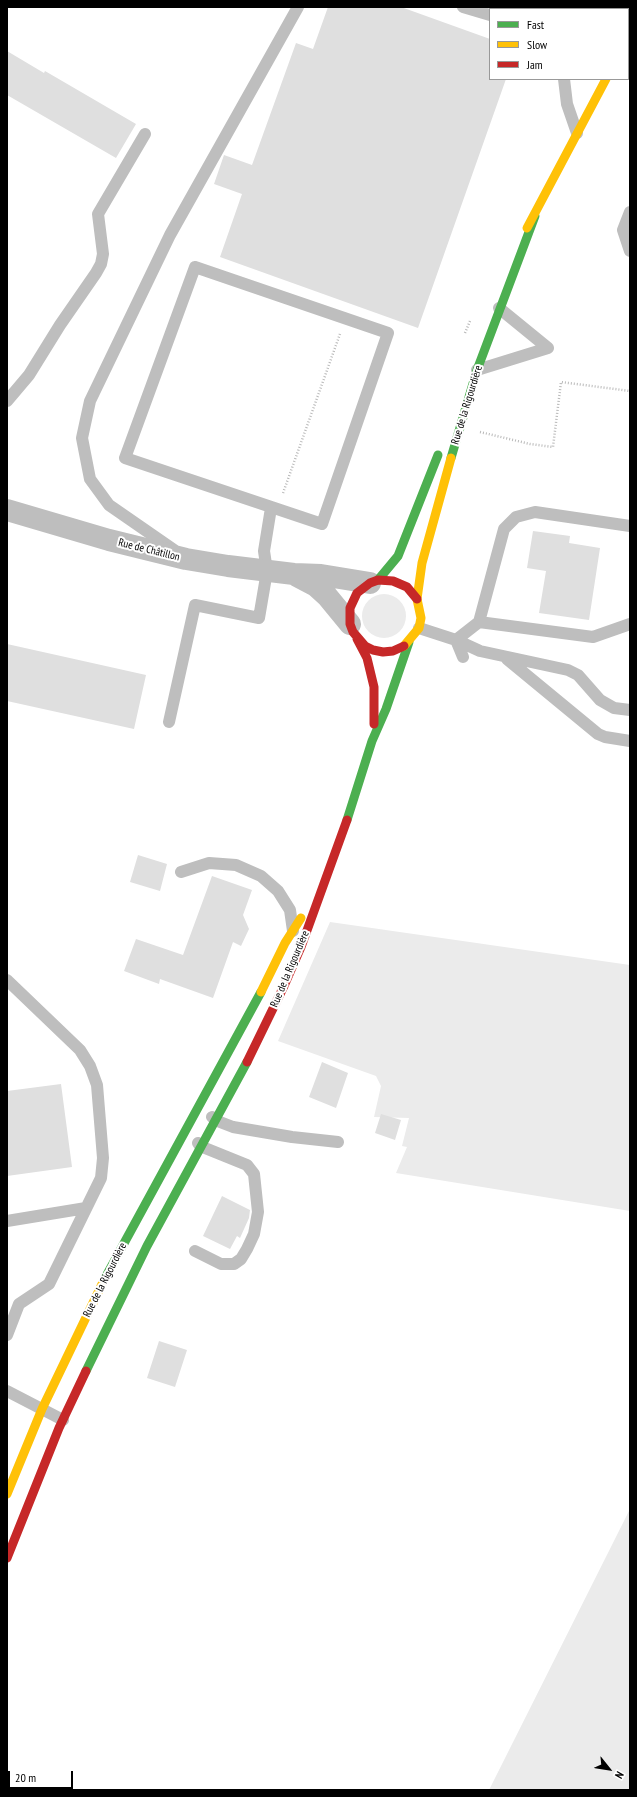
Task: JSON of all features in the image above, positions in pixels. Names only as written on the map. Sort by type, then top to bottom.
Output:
[{"type":"street","name":"Rue de la Rigourdière","points":[[505,269],[535,216],[605,80]]},
{"type":"street","name":"Rue de la Rigourdière","points":[[417,600],[422,563],[477,370],[535,216]]},
{"type":"street","name":"Rue de la Rigourdière","points":[[374,582],[398,556],[442,443]]},
{"type":"street","name":"Rue de Châtillon","points":[[7,510],[109,540],[186,559],[267,571],[321,575],[374,582]]},
{"type":"street","name":"Rue de Châtillon","points":[[294,574],[316,586],[327,596],[354,632]]},
{"type":"street","points":[[386,580],[401,583],[413,593],[417,600],[420,613],[419,628],[409,642],[393,651],[383,652],[373,650],[354,632],[350,608],[352,600],[357,593],[374,582],[386,580]]},
{"type":"street","name":"Rue de la Rigourdière","points":[[354,632],[366,658],[374,687],[375,708],[372,741]]},
{"type":"street","name":"Rue de la Rigourdière","points":[[211,1116],[251,1054],[287,980],[301,947],[324,881],[342,837],[372,741],[386,709],[409,642]]},
{"type":"street","name":"Rue de la Rigourdière","points":[[7,1494],[42,1409],[93,1301],[128,1233],[250,1015],[293,931],[324,881]]},
{"type":"street","name":"Rue de la Rigourdière","points":[[7,1558],[63,1420],[147,1246],[200,1146]]},
{"type":"lane","points":[[186,559],[109,505],[90,479],[82,438],[90,401],[170,235],[298,7]]},
{"type":"lane","points":[[463,7],[489,15]]},
{"type":"lane","points":[[564,80],[567,104],[577,133]]},
{"type":"lane","points":[[7,401],[29,375],[60,325],[101,264],[102,254],[98,214],[145,134]]},
{"type":"lane","points":[[630,212],[623,230],[630,252]]},
{"type":"lane","points":[[195,267],[346,320],[388,333],[322,524],[125,458],[195,267]]},
{"type":"lane","points":[[477,370],[548,348],[500,308]]},
{"type":"lane","points":[[169,722],[195,605],[259,618],[267,571],[264,551],[275,509]]},
{"type":"lane","points":[[456,640],[479,622],[504,529],[516,517],[534,512],[630,526]]},
{"type":"lane","points":[[479,622],[593,637],[630,624]]},
{"type":"lane","points":[[419,628],[456,640],[480,651],[559,667],[574,672],[600,700],[614,708],[630,710]]},
{"type":"lane","points":[[456,640],[463,657]]},
{"type":"lane","points":[[505,657],[598,734],[605,737],[630,742]]},
{"type":"lane","points":[[181,872],[209,863],[236,865],[261,876],[278,891],[290,910],[293,931]]},
{"type":"lane","name":"Rue de la Rigourdière","points":[[251,1054],[258,1021],[290,951],[293,931]]},
{"type":"lane","points":[[7,980],[80,1050],[90,1066],[97,1085],[103,1158],[101,1178],[49,1284],[19,1304],[7,1335]]},
{"type":"lane","name":"Rue de la Rigourdière","points":[[200,1146],[196,1141],[197,1132],[211,1116],[218,1073]]},
{"type":"lane","points":[[211,1116],[233,1127],[338,1142]]},
{"type":"lane","points":[[195,1251],[220,1264],[234,1264],[241,1259],[247,1250],[254,1234],[258,1212],[254,1174],[247,1165],[200,1146]]},
{"type":"lane","points":[[7,1221],[86,1208]]},
{"type":"lane","points":[[7,1391],[63,1420]]},
{"type":"path","points":[[275,509],[280,502],[346,320]]},
{"type":"path","points":[[460,427],[530,444],[553,447],[561,382],[630,391]]},
{"type":"shaded area","points":[[384,594],[396,598],[402,604],[406,616],[402,628],[396,634],[384,638],[372,634],[366,628],[362,616],[366,604],[372,598]]},
{"type":"shaded area","points":[[330,922],[630,965],[630,1211],[396,1173],[407,1147],[402,1146],[409,1118],[374,1117],[381,1086],[376,1076],[278,1041]]},
{"type":"shaded area","points":[[630,1509],[630,1790],[489,1790]]},
{"type":"building","points":[[328,7],[401,7],[489,39],[489,80],[506,80],[418,328],[220,257],[242,194],[214,184],[224,155],[252,165],[296,43],[313,49]]},
{"type":"building","points":[[7,51],[44,73],[45,71],[136,124],[116,158],[7,95]]},
{"type":"building","points":[[533,531],[570,536],[569,543],[600,548],[589,620],[539,613],[546,571],[527,568]]},
{"type":"building","points":[[7,644],[146,675],[134,729],[7,701]]},
{"type":"building","points":[[138,855],[167,864],[160,891],[130,882]]},
{"type":"building","points":[[212,876],[252,890],[243,915],[249,929],[241,946],[233,942],[213,998],[160,979],[159,984],[124,971],[136,939],[183,955]]},
{"type":"building","points":[[322,1062],[348,1073],[336,1108],[309,1097]]},
{"type":"building","points":[[61,1084],[72,1167],[7,1176],[7,1091]]},
{"type":"building","points":[[381,1114],[401,1120],[395,1140],[375,1133]]},
{"type":"building","points":[[222,1196],[250,1210],[249,1218],[240,1238],[237,1236],[230,1249],[203,1236]]},
{"type":"building","points":[[159,1341],[187,1350],[175,1387],[147,1378]]},
{"type":"traffic: fast","points":[[451,458],[477,370],[535,216]]},
{"type":"traffic: fast","points":[[378,580],[398,556],[438,455]]},
{"type":"traffic: fast","points":[[347,820],[372,741],[386,709],[409,642]]},
{"type":"traffic: fast","points":[[104,1280],[261,992]]},
{"type":"traffic: fast","points":[[86,1371],[147,1246],[247,1062]]},
{"type":"traffic: slow","points":[[527,228],[605,80]]},
{"type":"traffic: slow","points":[[404,646],[419,628],[421,618],[417,599],[422,563],[451,458]]},
{"type":"traffic: slow","points":[[261,992],[285,943],[301,918]]},
{"type":"traffic: slow","points":[[7,1494],[42,1409],[104,1280]]},
{"type":"traffic: jam","points":[[404,646],[393,651],[383,652],[373,650],[365,646],[353,632],[350,624],[350,608],[357,593],[370,583],[378,580],[393,581],[407,587],[417,599]]},
{"type":"traffic: jam","points":[[357,639],[367,658],[374,687],[374,724]]},
{"type":"traffic: jam","points":[[247,1062],[301,947],[347,820]]},
{"type":"traffic: jam","points":[[7,1558],[59,1428],[86,1371]]}]
